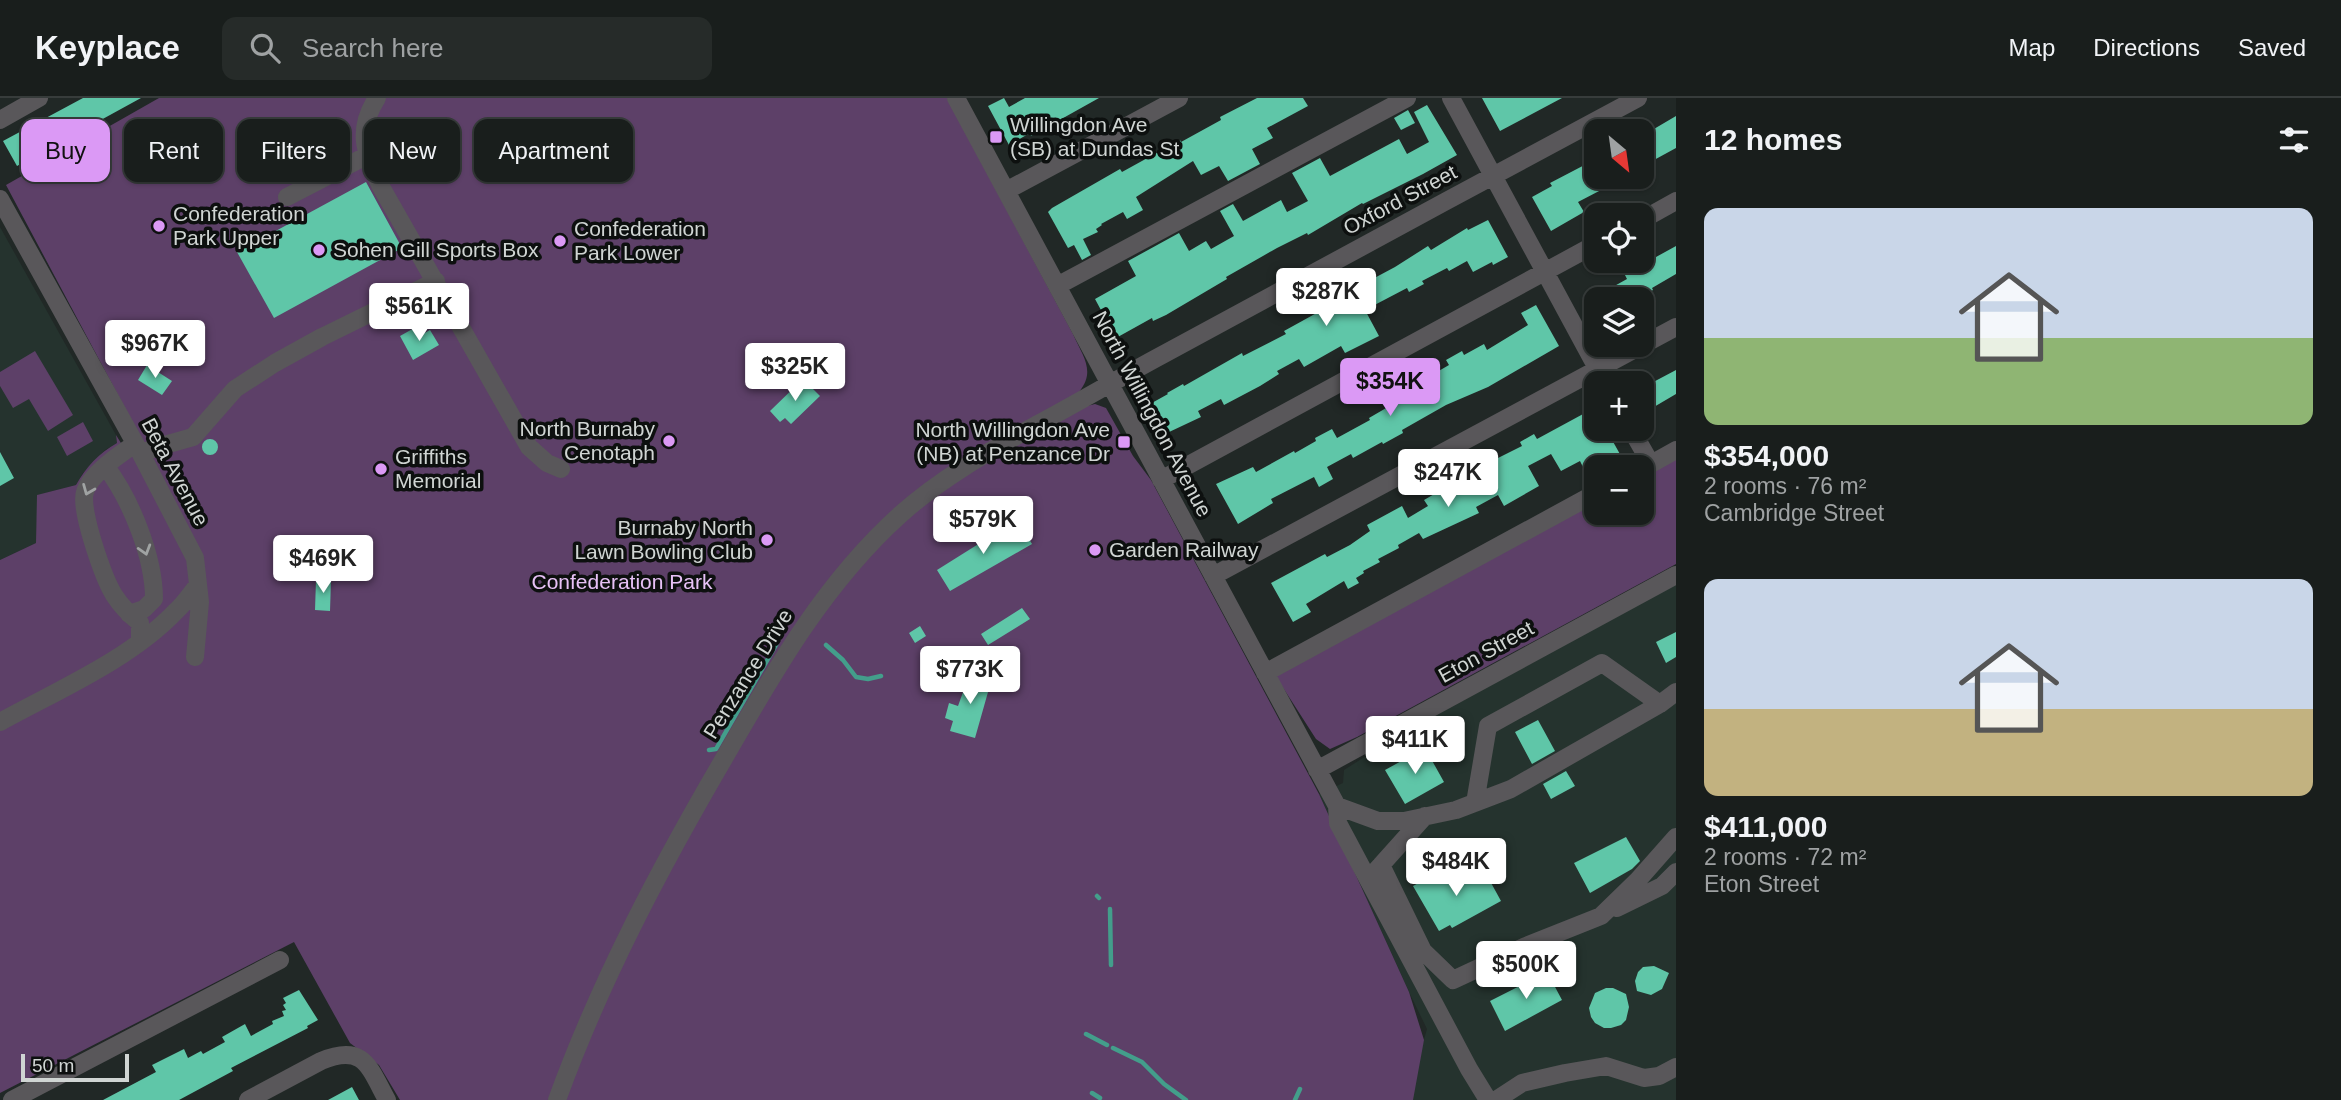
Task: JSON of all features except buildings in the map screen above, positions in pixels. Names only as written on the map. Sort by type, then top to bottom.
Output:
[{"type":"street","points":[[0,120],[39,98]]},
{"type":"street","points":[[366,119],[377,98]]},
{"type":"street","name":"North Willingdon Avenue","points":[[956,98],[1337,806],[1338,823],[1488,1100]]},
{"type":"street","points":[[1006,191],[1179,98]]},
{"type":"street","points":[[1058,286],[1406,98]]},
{"type":"street","points":[[1451,98],[1598,371]]},
{"type":"street","name":"Oxford Street","points":[[1110,384],[1638,98]]},
{"type":"street","points":[[287,197],[364,157]]},
{"type":"street","points":[[379,182],[529,447],[547,463],[561,469]]},
{"type":"street","name":"Beta Avenue","points":[[0,199],[195,558],[200,620],[195,657]]},
{"type":"street","points":[[1654,213],[1676,201]]},
{"type":"street","points":[[1161,480],[1584,251]]},
{"type":"street","points":[[140,642],[140,623],[114,595],[83,511],[85,490],[94,477],[120,454],[193,437],[236,389],[265,370],[321,337],[436,281]]},
{"type":"street","points":[[1609,371],[1676,327]]},
{"type":"street","name":"Penzance Drive","points":[[557,1100],[600,990],[661,870],[766,685],[820,603],[874,540],[918,499],[995,448],[1110,384]]},
{"type":"street","points":[[1213,576],[1584,385]]},
{"type":"street","points":[[1654,462],[1676,450]]},
{"type":"street","points":[[106,467],[120,485],[128,502],[154,586],[154,599],[144,609],[129,614]]},
{"type":"street","points":[[1265,673],[1584,500]]},
{"type":"street","name":"Eton Street","points":[[1317,770],[1676,575]]},
{"type":"street","points":[[0,722],[140,642],[177,611],[198,585]]},
{"type":"street","points":[[1475,803],[1488,726],[1602,663],[1660,704]]},
{"type":"street","points":[[1337,806],[1378,821],[1405,821],[1456,810],[1511,789],[1660,704],[1676,692]]},
{"type":"street","points":[[1368,879],[1425,816]]},
{"type":"street","points":[[1601,916],[1639,880],[1676,837]]},
{"type":"street","points":[[1381,865],[1423,951],[1453,980],[1526,946],[1601,916],[1662,886],[1676,872]]},
{"type":"street","points":[[12,1100],[280,960]]},
{"type":"street","points":[[248,1100],[321,1061],[347,1054],[360,1057],[387,1100]]},
{"type":"street","points":[[1496,1100],[1522,1083],[1565,1073],[1606,1066],[1644,1078],[1659,1076],[1676,1067]]},
{"type":"shaded area","points":[[0,227],[116,435],[117,443],[105,450],[83,473],[76,485],[38,495],[36,543],[0,560]]},
{"type":"shaded area","points":[[1676,584],[1676,1100],[1407,1100],[1427,1029],[1319,794],[1343,783],[1344,770],[1393,739]]},
{"type":"green space","name":"Confederation Park","points":[[159,98],[947,98],[1084,357],[1087,377],[1079,392],[1087,406],[1095,404],[1106,408],[1133,456],[1151,480],[1319,794],[1409,992],[1424,1040],[1413,1100],[400,1100],[379,1065],[350,1043],[294,942],[0,1093],[0,560],[36,543],[37,495],[76,485],[94,461],[117,443],[116,435],[124,448],[142,440],[6,185],[21,176],[21,182],[110,182],[110,126]]},
{"type":"green space","points":[[35,351],[73,415],[48,431],[29,399],[13,408],[0,386],[0,372]]},
{"type":"green space","points":[[83,422],[93,441],[67,456],[57,437]]},
{"type":"green space","points":[[1676,450],[1676,564],[1357,737],[1330,749],[1316,739],[1271,669],[1584,499],[1584,525],[1654,525],[1654,462]]},
{"type":"waterway","points":[[709,750],[716,749],[776,645],[782,627]]},
{"type":"waterway","points":[[826,645],[843,660],[856,677],[868,679],[881,676]]},
{"type":"waterway","points":[[1110,909],[1111,965]]},
{"type":"waterway","points":[[1086,1034],[1107,1045]]},
{"type":"waterway","points":[[1113,1048],[1142,1062],[1164,1084],[1186,1100]]},
{"type":"waterway","points":[[1295,1100],[1300,1089]]},
{"type":"waterway","points":[[1092,1093],[1100,1098]]},
{"type":"place","name":"Willingdon Ave (SB) at Dundas St","points":[[996,137]]},
{"type":"place","name":"Confederation Park Upper","points":[[159,226]]},
{"type":"place","name":"Confederation Park Lower","points":[[560,241]]},
{"type":"place","name":"Sohen Gill Sports Box","points":[[319,250]]},
{"type":"place","name":"North Burnaby Cenotaph","points":[[669,441]]},
{"type":"place","name":"North Willingdon Ave (NB) at Penzance Dr","points":[[1124,442]]},
{"type":"place","name":"Griffiths Memorial","points":[[381,469]]},
{"type":"place","name":"Burnaby North Lawn Bowling Club","points":[[767,540]]},
{"type":"place","name":"Garden Railway","points":[[1095,550]]}]
